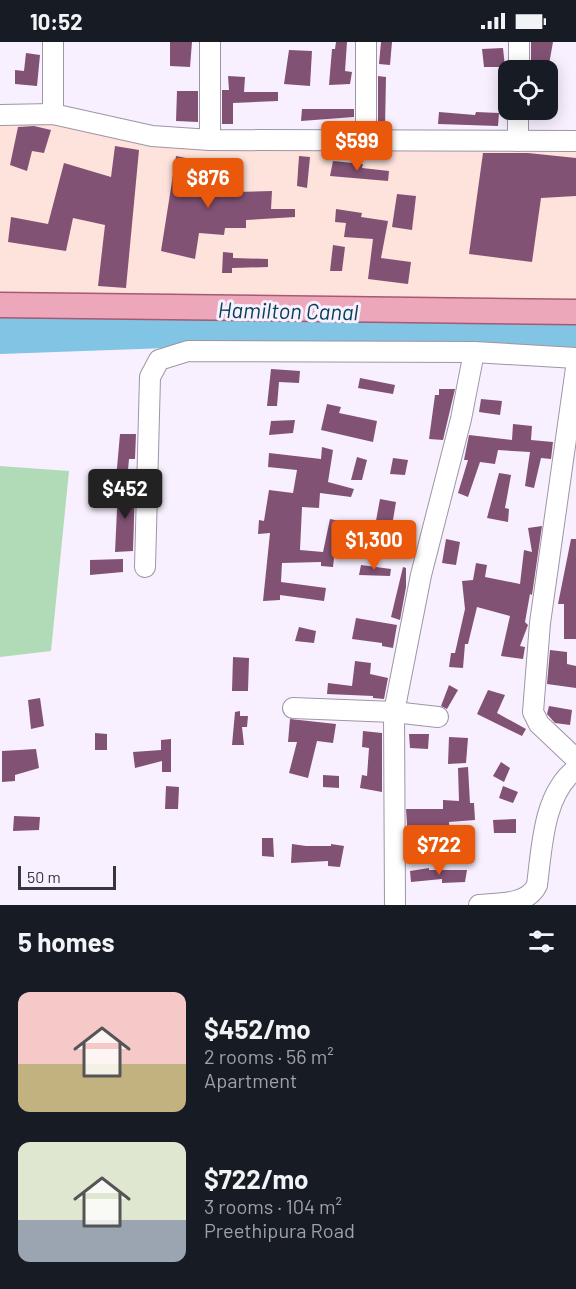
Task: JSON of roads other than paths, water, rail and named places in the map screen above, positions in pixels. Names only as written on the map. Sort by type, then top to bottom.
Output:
[{"type":"main road","points":[[0,305],[576,312]]},
{"type":"street","points":[[53,42],[53,114]]},
{"type":"street","points":[[210,42],[210,140]]},
{"type":"street","points":[[366,42],[366,139]]},
{"type":"street","points":[[519,42],[519,60]]},
{"type":"street","points":[[0,115],[53,114],[152,136],[210,140],[576,141]]},
{"type":"street","points":[[518,120],[518,141]]},
{"type":"street","points":[[145,567],[150,377],[159,360],[188,351],[474,352],[576,358]]},
{"type":"street","points":[[395,905],[394,712],[421,575],[461,419],[474,352]]},
{"type":"street","points":[[576,368],[540,623],[533,712],[539,724],[576,759]]},
{"type":"street","points":[[293,708],[394,712],[438,717]]},
{"type":"street","points":[[479,905],[518,900],[534,892],[546,823],[554,799],[569,774],[576,769]]},
{"type":"water","points":[[0,316],[576,323],[576,351],[251,345],[0,354]]},
{"type":"water label","name":"Hamilton Canal","points":[[288,310]]}]
